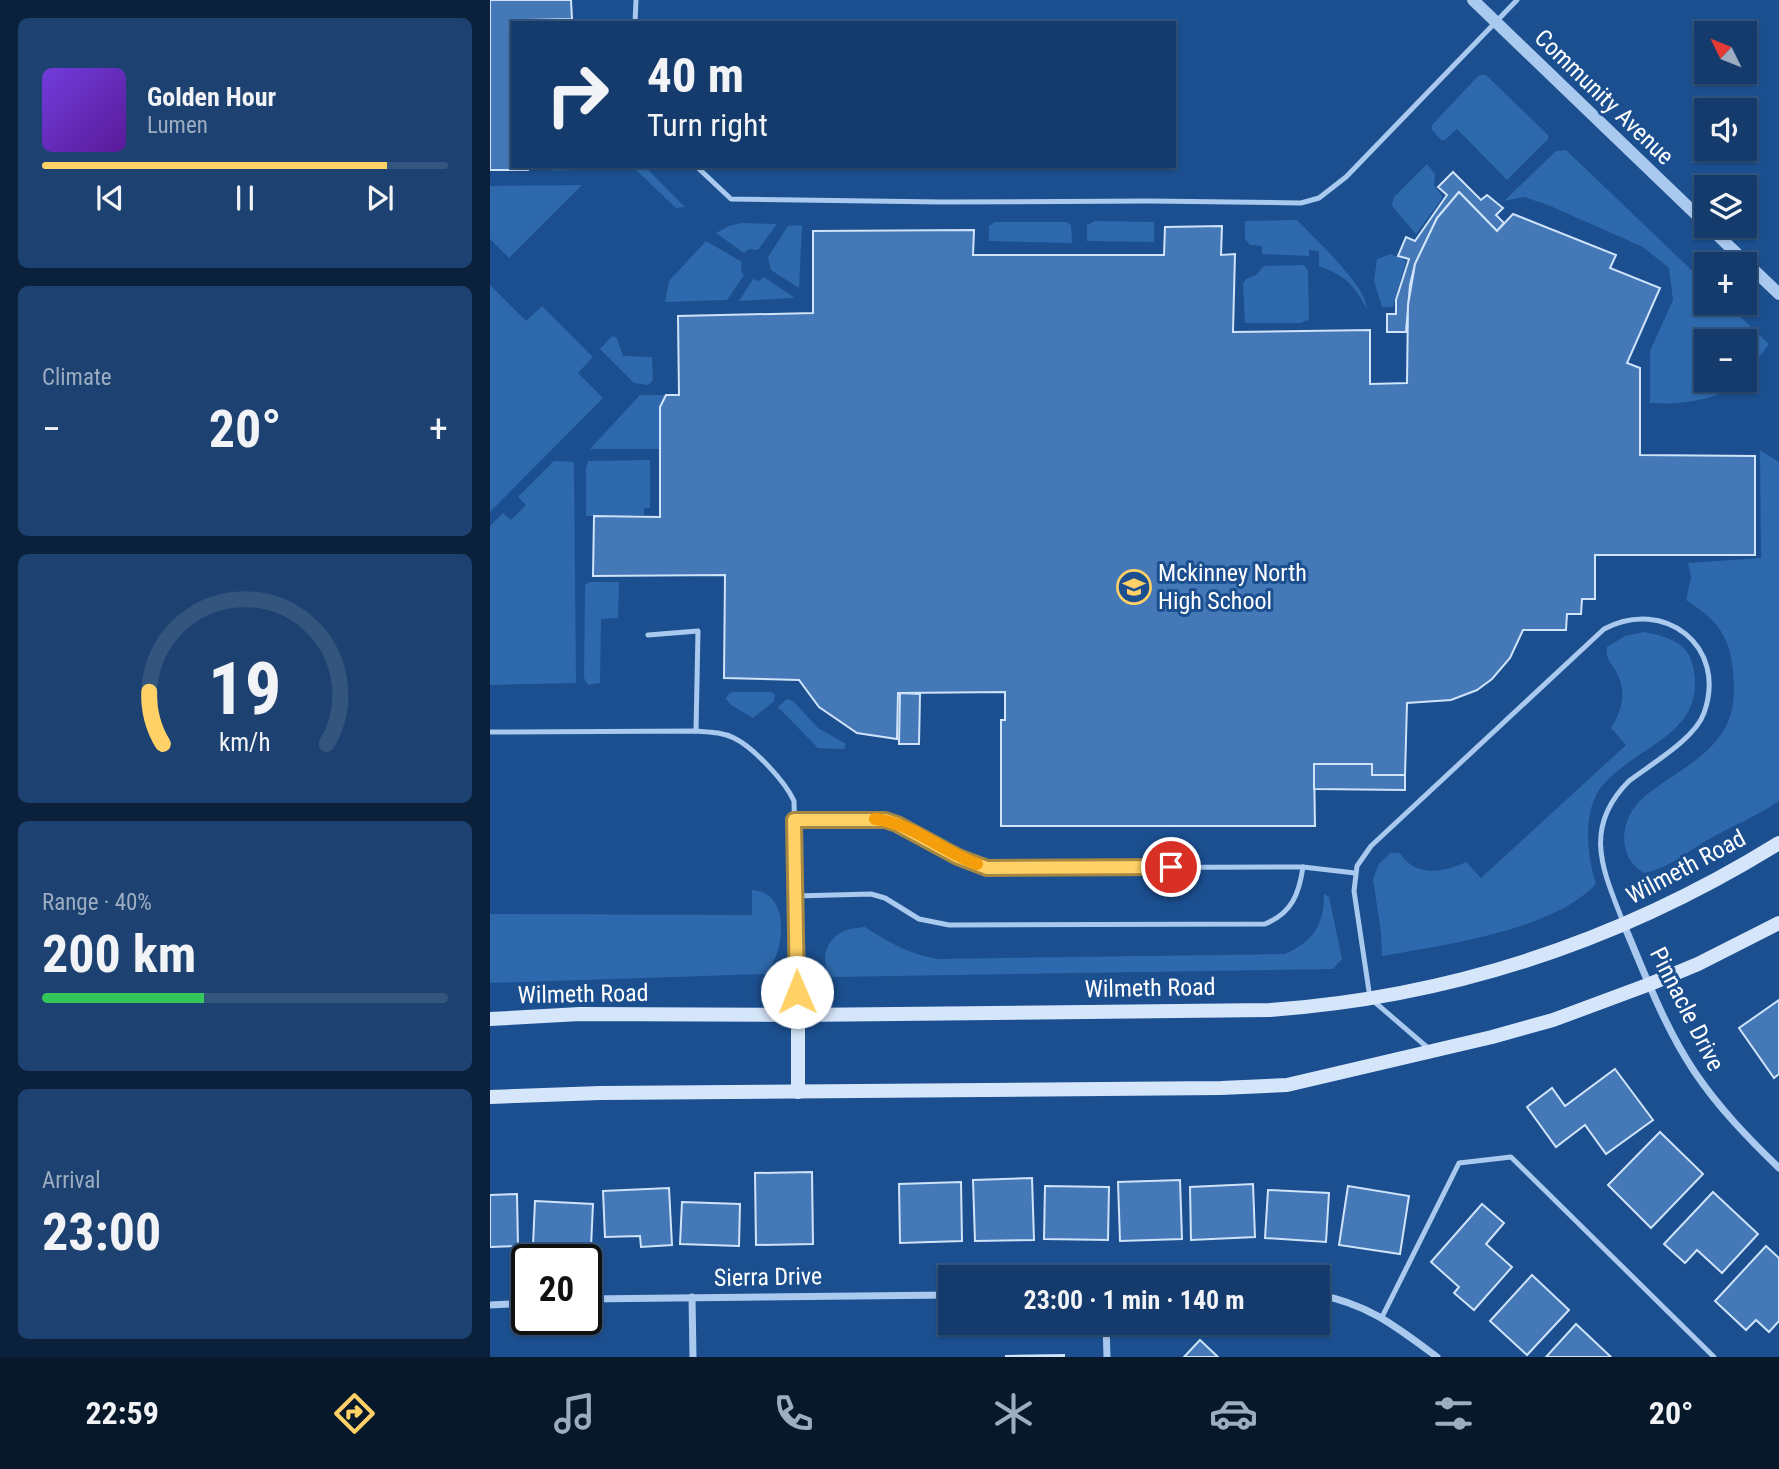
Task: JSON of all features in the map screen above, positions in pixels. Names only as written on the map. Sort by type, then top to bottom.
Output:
[{"type":"main road","name":"Wilmeth Road","points":[[490,1019],[580,1014],[798,1016],[1270,1010],[1370,998],[1497,970],[1562,950],[1694,892],[1779,843]]},
{"type":"main road","points":[[490,1097],[587,1093],[1221,1088],[1277,1085],[1308,1080],[1553,1020],[1698,964],[1779,923]]},
{"type":"main road","points":[[798,1016],[798,1092]]},
{"type":"street","name":"Community Avenue","points":[[1473,0],[1694,212]]},
{"type":"street","name":"Community Avenue","points":[[1721,238],[1779,294]]},
{"type":"street","name":"Pinnacle Drive","points":[[1624,925],[1679,1045],[1699,1078],[1734,1122],[1779,1168]]},
{"type":"street","name":"Sierra Drive","points":[[602,1299],[938,1295]]},
{"type":"street","points":[[692,1297],[693,1357]]},
{"type":"street","points":[[1330,1298],[1359,1306],[1382,1317],[1437,1357]]},
{"type":"street","points":[[490,1305],[511,1304]]},
{"type":"street","points":[[1107,1335],[1107,1357]]},
{"type":"lane","points":[[635,21],[636,0]]},
{"type":"lane","points":[[698,168],[731,199],[1301,203],[1319,198],[1346,177],[1517,0]]},
{"type":"lane","points":[[1430,1050],[1370,998],[1354,891],[1355,873],[1363,855],[1604,629],[1616,622],[1631,619],[1663,621],[1687,634],[1698,645],[1708,670],[1707,699],[1704,713],[1696,727],[1629,781],[1619,791],[1606,816],[1599,846],[1600,858],[1624,925]]},
{"type":"lane","points":[[648,635],[698,631],[696,731]]},
{"type":"lane","points":[[490,732],[696,731],[717,733],[743,743],[786,785],[794,801],[798,1016]]},
{"type":"lane","points":[[794,820],[885,820],[958,857],[987,868],[1303,867],[1355,873]]},
{"type":"lane","points":[[795,896],[871,894],[885,898],[919,919],[949,925],[1265,925],[1286,912],[1294,901],[1300,887],[1303,867]]},
{"type":"lane","points":[[1382,1317],[1459,1163],[1511,1157],[1714,1357]]},
{"type":"shaded area","points":[[1479,75],[1486,75],[1548,135],[1548,139],[1507,180],[1457,129],[1445,140],[1441,140],[1432,130],[1432,125]]},
{"type":"shaded area","points":[[1566,150],[1694,273],[1694,315],[1739,315],[1753,329],[1694,329],[1694,392],[1724,392],[1699,400],[1650,403],[1650,351],[1673,300],[1669,268],[1643,247],[1548,205],[1524,197],[1504,201],[1556,151]]},
{"type":"shaded area","points":[[1427,164],[1435,174],[1434,185],[1443,197],[1416,234],[1392,206],[1394,197]]},
{"type":"shaded area","points":[[549,168],[598,168],[597,169],[552,171]]},
{"type":"shaded area","points":[[634,168],[646,168],[685,207],[676,208]]},
{"type":"shaded area","points":[[582,185],[509,258],[490,239],[490,186]]},
{"type":"shaded area","points":[[1297,220],[1349,275],[1365,299],[1367,309],[1348,282],[1319,266],[1319,251],[1309,250],[1309,256],[1262,254],[1262,246],[1250,245],[1245,239],[1245,221]]},
{"type":"shaded area","points":[[1095,221],[1154,222],[1154,242],[1087,241],[1087,225]]},
{"type":"shaded area","points":[[995,222],[1067,222],[1071,225],[1072,243],[989,241],[989,226]]},
{"type":"shaded area","points":[[741,223],[777,224],[758,250],[749,249],[744,253],[716,233]]},
{"type":"shaded area","points":[[802,225],[799,288],[771,270],[768,257],[788,226]]},
{"type":"shaded area","points":[[706,241],[742,262],[741,271],[744,275],[727,300],[665,302],[669,281]]},
{"type":"shaded area","points":[[1391,254],[1406,261],[1393,307],[1382,307],[1374,281],[1377,259]]},
{"type":"shaded area","points":[[1304,265],[1308,271],[1309,320],[1300,323],[1245,323],[1243,284],[1246,279],[1256,275],[1264,266]]},
{"type":"shaded area","points":[[764,277],[795,298],[739,301],[753,279],[759,281]]},
{"type":"shaded area","points":[[490,285],[526,321],[542,306],[593,357],[578,373],[603,398],[490,512]]},
{"type":"shaded area","points":[[1757,333],[1769,344],[1757,360]]},
{"type":"shaded area","points":[[612,336],[617,338],[623,356],[652,357],[653,380],[648,385],[634,383],[600,349]]},
{"type":"shaded area","points":[[640,395],[666,395],[660,407],[659,449],[590,449]]},
{"type":"shaded area","points":[[1760,450],[1779,462],[1779,801],[1671,863],[1644,873],[1628,857],[1625,847],[1624,836],[1630,815],[1644,797],[1709,749],[1725,728],[1731,714],[1734,686],[1728,647],[1713,621],[1686,600],[1691,578],[1688,563],[1761,558]]},
{"type":"shaded area","points":[[650,460],[650,508],[644,508],[644,515],[586,516],[588,461]]},
{"type":"shaded area","points":[[554,461],[574,462],[576,683],[490,685],[490,526],[503,513],[511,520],[526,505],[518,497]]},
{"type":"shaded area","points":[[589,582],[619,582],[618,618],[601,619],[600,683],[588,685],[584,678],[585,585]]},
{"type":"shaded area","points":[[1644,632],[1668,638],[1686,651],[1693,666],[1695,689],[1690,708],[1680,723],[1617,772],[1596,796],[1591,808],[1588,834],[1590,861],[1596,884],[1577,900],[1553,914],[1525,925],[1465,941],[1382,956],[1373,879],[1379,864],[1390,853],[1400,853],[1413,866],[1430,871],[1448,869],[1466,862],[1481,878],[1626,745],[1611,728],[1619,713],[1622,691],[1621,683],[1608,658],[1607,647],[1625,636]]},
{"type":"shaded area","points":[[728,694],[775,694],[774,701],[753,718],[726,699]]},
{"type":"shaded area","points":[[787,699],[793,701],[818,728],[846,744],[844,749],[818,748],[778,707]]},
{"type":"shaded area","points":[[752,890],[765,893],[774,901],[779,912],[780,938],[777,952],[766,974],[490,983],[490,914],[752,915]]},
{"type":"shaded area","points":[[1324,894],[1329,897],[1342,959],[1333,969],[830,977],[825,965],[828,946],[836,936],[847,930],[865,927],[899,947],[937,959],[1285,954],[1303,944],[1315,931],[1322,915]]},
{"type":"building","points":[[490,0],[571,0],[572,19],[511,21],[511,168],[528,170],[490,170]]},
{"type":"building","points":[[1453,172],[1481,200],[1487,195],[1503,208],[1496,215],[1504,223],[1497,231],[1459,192],[1437,218],[1415,264],[1410,285],[1406,332],[1387,332],[1387,314],[1396,314],[1396,300],[1409,259],[1398,256],[1406,237],[1415,241],[1447,195],[1438,187]]},
{"type":"building","points":[[1459,192],[1497,231],[1513,214],[1616,255],[1610,268],[1660,288],[1627,363],[1640,368],[1640,455],[1755,456],[1755,555],[1595,555],[1595,599],[1582,599],[1581,614],[1567,614],[1566,630],[1523,630],[1510,658],[1492,679],[1477,690],[1451,700],[1407,703],[1405,775],[1372,775],[1372,764],[1314,764],[1315,826],[1001,826],[1001,720],[1005,720],[1005,692],[898,693],[897,739],[857,733],[819,707],[799,680],[724,678],[725,575],[593,576],[594,516],[660,517],[660,407],[666,395],[679,395],[678,316],[813,313],[813,231],[974,230],[973,255],[1164,255],[1165,227],[1222,226],[1221,255],[1235,254],[1233,332],[1370,330],[1370,384],[1407,383],[1408,305],[1415,264],[1437,218]]},
{"type":"building","points":[[900,693],[920,694],[919,744],[899,744]]},
{"type":"building","points":[[1314,764],[1372,764],[1372,775],[1405,775],[1405,790],[1314,789]]},
{"type":"building","points":[[1779,1000],[1779,1074],[1774,1078],[1739,1028]]},
{"type":"building","points":[[1615,1069],[1653,1120],[1606,1154],[1585,1125],[1556,1147],[1527,1107],[1552,1088],[1565,1106]]},
{"type":"building","points":[[1660,1132],[1703,1174],[1651,1228],[1608,1185]]},
{"type":"building","points":[[812,1172],[813,1244],[756,1245],[755,1173]]},
{"type":"building","points":[[1032,1178],[1034,1240],[975,1241],[973,1180]]},
{"type":"building","points":[[1180,1180],[1182,1239],[1120,1241],[1118,1182]]},
{"type":"building","points":[[961,1182],[962,1241],[900,1243],[899,1184]]},
{"type":"building","points":[[1253,1184],[1255,1237],[1191,1240],[1190,1187]]},
{"type":"building","points":[[1045,1186],[1109,1187],[1108,1240],[1044,1239]]},
{"type":"building","points":[[1348,1186],[1409,1196],[1400,1254],[1339,1245]]},
{"type":"building","points":[[669,1188],[672,1245],[641,1247],[640,1236],[605,1237],[603,1191]]},
{"type":"building","points":[[1268,1190],[1329,1193],[1326,1242],[1265,1238]]},
{"type":"building","points":[[1713,1192],[1758,1234],[1722,1273],[1697,1250],[1685,1263],[1664,1244]]},
{"type":"building","points":[[517,1194],[518,1244],[490,1247],[490,1195]]},
{"type":"building","points":[[535,1201],[593,1204],[591,1244],[533,1244]]},
{"type":"building","points":[[682,1202],[740,1204],[739,1246],[680,1244]]},
{"type":"building","points":[[1482,1204],[1504,1223],[1486,1244],[1512,1267],[1474,1310],[1454,1293],[1459,1287],[1431,1262]]},
{"type":"building","points":[[1766,1246],[1779,1258],[1779,1321],[1769,1332],[1756,1320],[1746,1330],[1715,1301]]},
{"type":"building","points":[[1532,1275],[1569,1310],[1527,1355],[1490,1321]]},
{"type":"building","points":[[1576,1324],[1611,1357],[1546,1357]]},
{"type":"building","points":[[1200,1340],[1218,1357],[1184,1357]]},
{"type":"building","points":[[1006,1356],[1064,1357],[1006,1357]]},
{"type":"slow traffic","points":[[875,819],[897,824],[958,857],[977,864]]},
{"type":"place","name":"Mckinney North High School","points":[[1134,587]]},
{"type":"route","points":[[797,992],[794,820],[885,820],[958,857],[987,868],[1171,867]]}]
